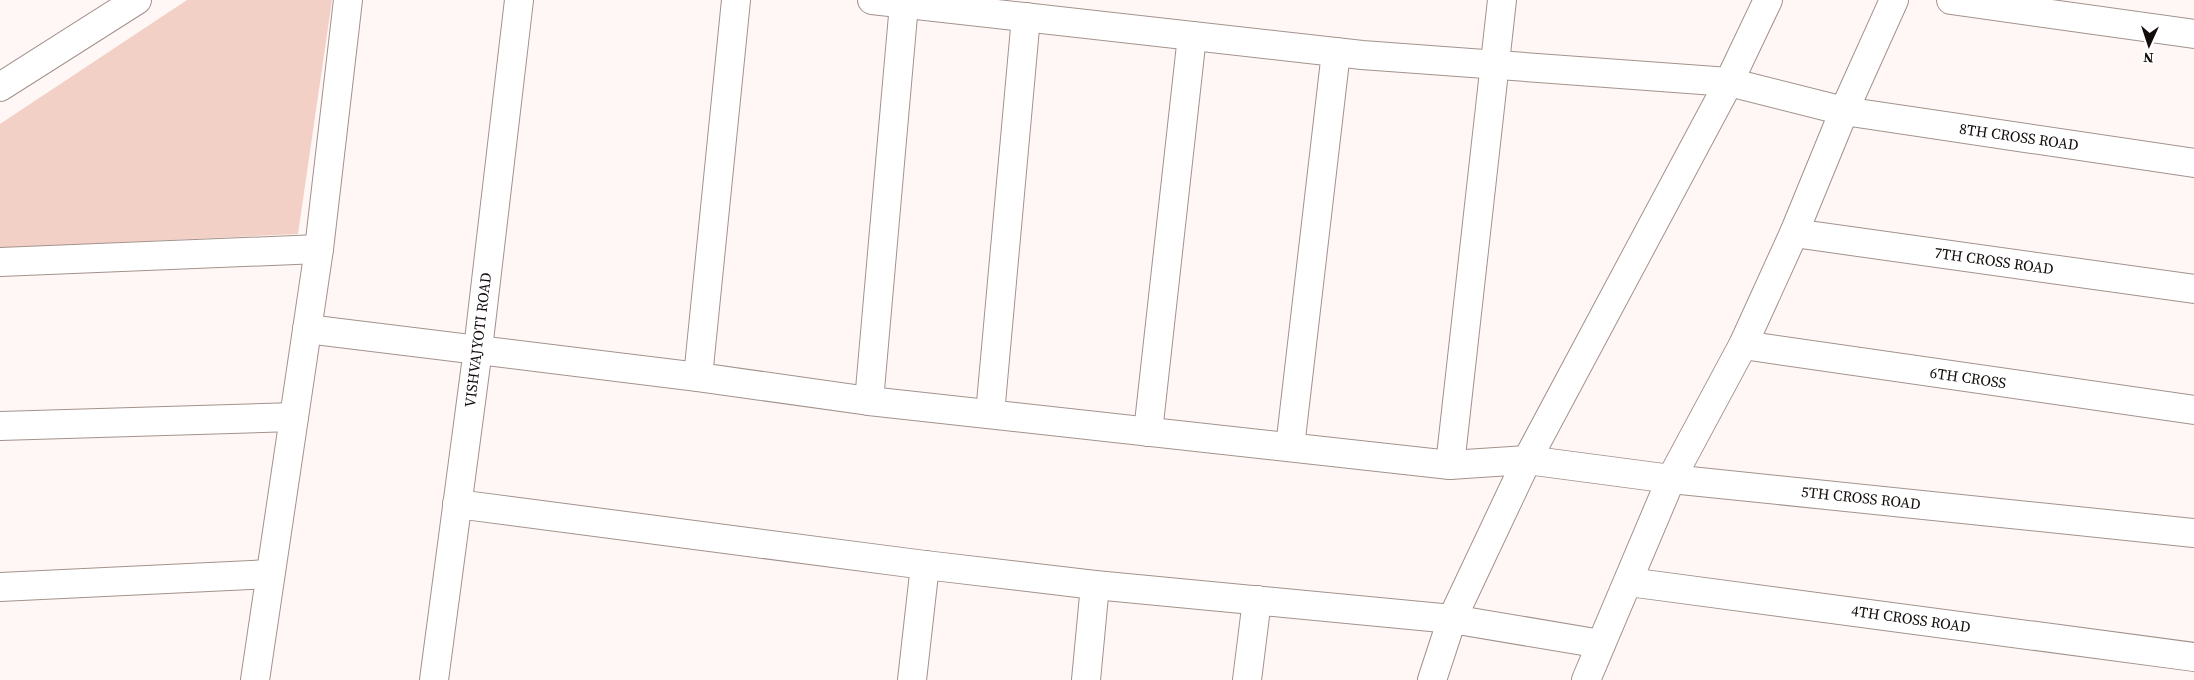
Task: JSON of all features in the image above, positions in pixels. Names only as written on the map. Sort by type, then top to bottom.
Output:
[{"type":"street","points":[[0,87],[136,0]]},
{"type":"street","points":[[255,680],[318,250],[348,0]]},
{"type":"street","name":"VISHVAJYOTI ROAD","points":[[434,680],[478,349],[519,0]]},
{"type":"street","points":[[698,377],[736,0]]},
{"type":"street","name":"8TH CROSS ROAD","points":[[872,0],[904,4],[1036,12],[1192,36],[1336,52],[1495,66],[1729,82],[1844,111],[2194,162]]},
{"type":"street","points":[[1450,465],[1502,0]]},
{"type":"street","points":[[1432,680],[1452,619],[1527,460],[1729,82],[1768,0]]},
{"type":"street","points":[[1586,680],[1671,479],[1743,346],[1794,233],[1844,111],[1894,0]]},
{"type":"street","points":[[1951,0],[2194,34]]},
{"type":"street","points":[[869,402],[904,4]]},
{"type":"street","points":[[990,414],[1036,12]]},
{"type":"street","points":[[1148,432],[1192,36]]},
{"type":"street","points":[[1290,447],[1336,52]]},
{"type":"street","name":"7TH CROSS ROAD","points":[[1794,233],[2194,289]]},
{"type":"street","points":[[0,262],[318,250]]},
{"type":"street","name":"5TH CROSS ROAD","points":[[307,329],[698,377],[869,402],[1450,465],[1527,460],[1671,479],[2194,533]]},
{"type":"street","name":"6TH CROSS","points":[[1743,346],[2194,410]]},
{"type":"street","points":[[0,426],[294,417]]},
{"type":"street","points":[[457,504],[925,565],[1095,585],[1452,619],[1601,644]]},
{"type":"street","points":[[912,680],[925,565]]},
{"type":"street","points":[[0,587],[270,574]]},
{"type":"street","name":"4TH CROSS ROAD","points":[[1629,582],[2194,657]]},
{"type":"street","points":[[1086,680],[1095,585]]},
{"type":"street","points":[[1247,680],[1257,600]]},
{"type":"shaded area","points":[[187,0],[332,0],[298,234],[0,248],[0,124]]}]
